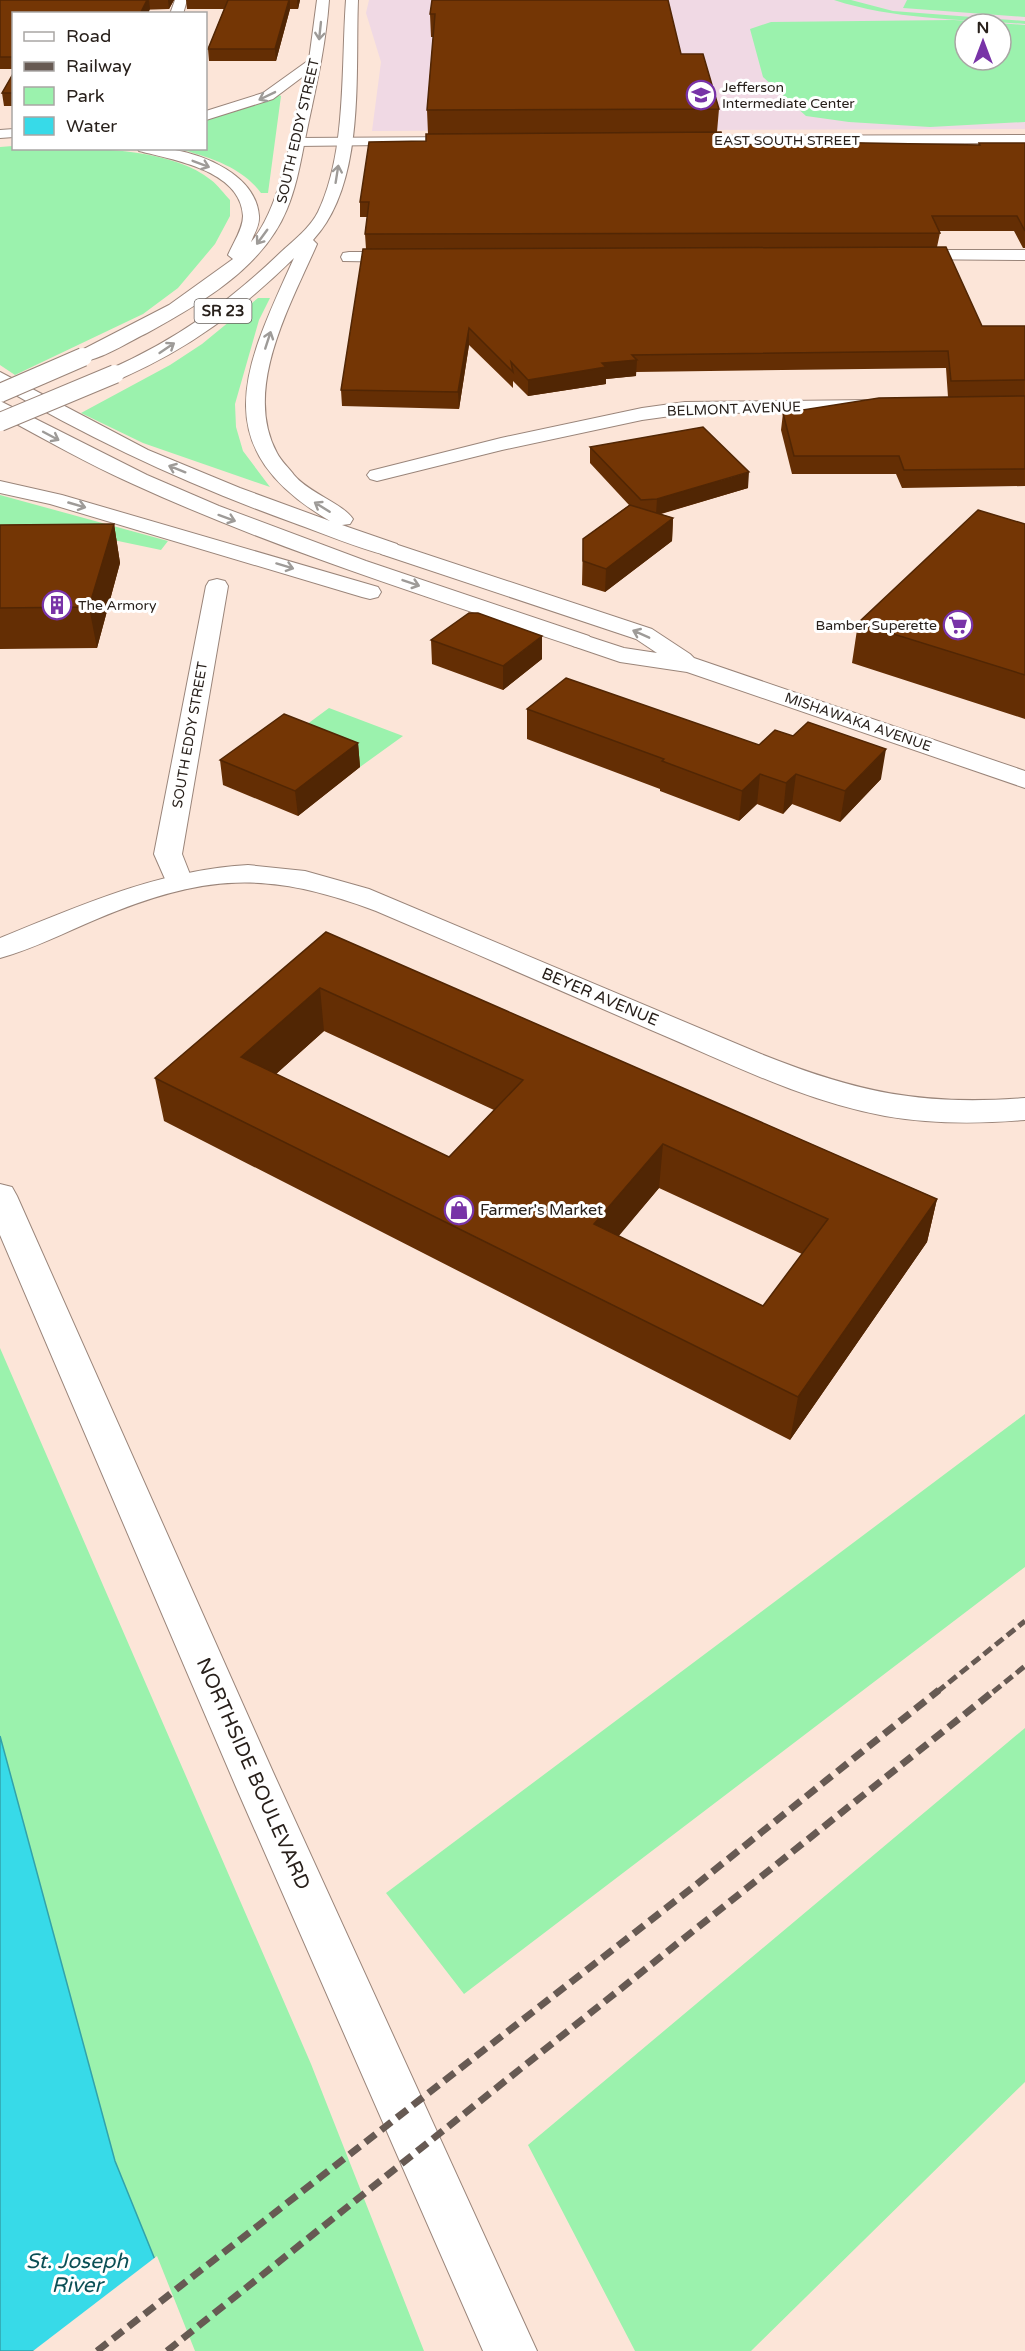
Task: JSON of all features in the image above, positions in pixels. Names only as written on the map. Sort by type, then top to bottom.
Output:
[{"type":"main road","name":"SOUTH EDDY STREET","points":[[0,393],[138,331],[188,300],[229,270],[258,244],[276,217],[284,196],[314,62],[323,0]]},
{"type":"main road","name":"SR 23","points":[[0,422],[151,359],[236,303],[316,228],[328,207],[335,186],[349,84],[348,61],[352,0]]},
{"type":"main road","points":[[207,116],[268,96],[314,62]]},
{"type":"main road","name":"EAST SOUTH STREET","points":[[660,140],[1025,139]]},
{"type":"main road","points":[[297,142],[485,141]]},
{"type":"main road","points":[[152,150],[186,158],[213,169],[228,177],[243,191],[250,204],[251,219],[229,270]]},
{"type":"main road","points":[[316,228],[277,314],[264,353],[254,396],[256,430],[263,447],[288,481],[311,501],[389,549]]},
{"type":"main road","points":[[884,255],[1025,255]]},
{"type":"main road","points":[[349,257],[429,257]]},
{"type":"main road","points":[[0,378],[83,425],[142,454],[287,513],[389,549]]},
{"type":"main road","name":"BELMONT AVENUE","points":[[377,475],[501,444],[674,409],[743,406],[897,406]]},
{"type":"main road","points":[[0,407],[94,459],[216,514],[581,641]]},
{"type":"main road","points":[[0,487],[75,505],[417,606],[581,641]]},
{"type":"main road","name":"MISHAWAKA AVENUE","points":[[389,549],[644,634],[690,665]]},
{"type":"main road","name":"SOUTH EDDY STREET","points":[[179,882],[168,854],[217,586]]},
{"type":"main road","name":"MISHAWAKA AVENUE","points":[[581,641],[620,655],[690,665],[1025,780]]},
{"type":"main road","name":"BEYER AVENUE","points":[[0,949],[132,897],[179,882],[245,873],[286,875],[320,882],[384,904],[733,1054],[838,1093],[901,1107],[950,1112],[1025,1109]]},
{"type":"main road","name":"NORTHSIDE BOULEVARD","points":[[0,1196],[258,1787],[510,2351]]},
{"type":"shaded area","name":"Jefferson Intermediate Center","points":[[369,0],[1025,0],[1025,129],[372,131],[381,62],[366,13]]},
{"type":"green space","points":[[834,0],[851,0],[893,11],[953,16],[953,19],[904,15],[857,7]]},
{"type":"green space","points":[[907,0],[1025,0],[1025,17],[1013,16],[1013,12],[957,12],[903,8]]},
{"type":"green space","points":[[953,20],[953,72],[1013,72],[1013,24],[1025,25],[1025,122],[930,127],[849,122],[806,116],[763,77],[750,29],[771,22]]},
{"type":"green space","points":[[1013,20],[1025,21],[1025,24],[1013,23]]},
{"type":"green space","points":[[281,96],[268,193],[261,193],[244,176],[224,164],[182,150],[207,150],[207,119]]},
{"type":"green space","points":[[12,146],[12,150],[116,150],[169,160],[192,168],[219,187],[230,200],[230,216],[215,244],[178,288],[143,314],[15,375],[0,365],[0,147]]},
{"type":"green space","points":[[258,298],[270,298],[259,320],[235,404],[236,427],[243,451],[270,487],[143,443],[81,413],[170,365],[202,344]]},
{"type":"green space","points":[[0,495],[168,541],[161,550],[99,537],[0,531]]},
{"type":"green space","points":[[329,708],[403,736],[360,767],[287,739]]},
{"type":"green space","points":[[0,1348],[311,2064],[424,2351],[192,2351],[115,2161],[0,1736]]},
{"type":"green space","points":[[1025,1414],[1025,1567],[464,1994],[386,1893]]},
{"type":"green space","points":[[1025,1728],[1025,2082],[751,2351],[635,2351],[528,2145]]},
{"type":"water","name":"St. Joseph River","points":[[0,1736],[115,2161],[192,2351],[0,2351]]},
{"type":"pier","points":[[157,2256],[195,2351],[33,2351]]},
{"type":"building","points":[[0,0],[147,0],[141,12],[12,12],[12,57],[0,57]]},
{"type":"building","points":[[228,0],[289,0],[275,49],[208,49]]},
{"type":"building","points":[[432,0],[668,0],[681,54],[703,54],[719,109],[427,110],[435,14],[430,14]]},
{"type":"building","points":[[12,76],[12,93],[2,93]]},
{"type":"building","points":[[721,132],[724,145],[811,144],[810,142],[980,145],[979,143],[1025,143],[1025,231],[1017,216],[932,216],[940,233],[365,234],[369,202],[360,202],[369,142],[426,141],[426,134]]},
{"type":"building","points":[[946,247],[982,326],[1025,326],[1025,380],[951,381],[948,351],[632,355],[637,360],[602,363],[606,367],[528,380],[511,362],[513,372],[469,328],[458,392],[341,390],[363,249]]},
{"type":"building","points":[[1025,396],[1025,469],[904,470],[899,456],[794,456],[783,413],[879,398]]},
{"type":"building","points":[[703,427],[749,472],[657,499],[641,500],[590,447]]},
{"type":"building","points":[[630,505],[673,518],[606,569],[583,561],[583,539]]},
{"type":"building","name":"Bamber Superette","points":[[978,510],[1025,524],[1025,675],[858,623]]},
{"type":"building","points":[[114,524],[89,607],[0,608],[0,525]]},
{"type":"building","points":[[469,613],[478,613],[542,636],[503,666],[431,640]]},
{"type":"building","points":[[566,678],[759,745],[775,730],[793,736],[808,722],[886,749],[845,791],[796,774],[786,783],[760,774],[742,791],[662,761],[664,759],[527,709]]},
{"type":"building","points":[[284,714],[358,743],[295,791],[220,760]]},
{"type":"building","points":[[326,932],[937,1199],[798,1397],[155,1078]],"holes":[[[320,988],[523,1080],[449,1157],[241,1057]],[[663,1144],[828,1219],[763,1306],[594,1224]]]},
{"type":"railway","points":[[937,1692],[1025,1621]]},
{"type":"railway","points":[[993,1692],[1025,1666]]},
{"type":"railway","points":[[97,2351],[692,1888],[939,1690]]},
{"type":"railway","points":[[167,2351],[995,1690]]},
{"type":"place","name":"Jefferson Intermediate Center","points":[[701,95]]},
{"type":"place","name":"The Armory","points":[[57,605]]},
{"type":"place","name":"Bamber Superette","points":[[958,625]]},
{"type":"place","name":"Farmer's Market","points":[[459,1210]]}]
